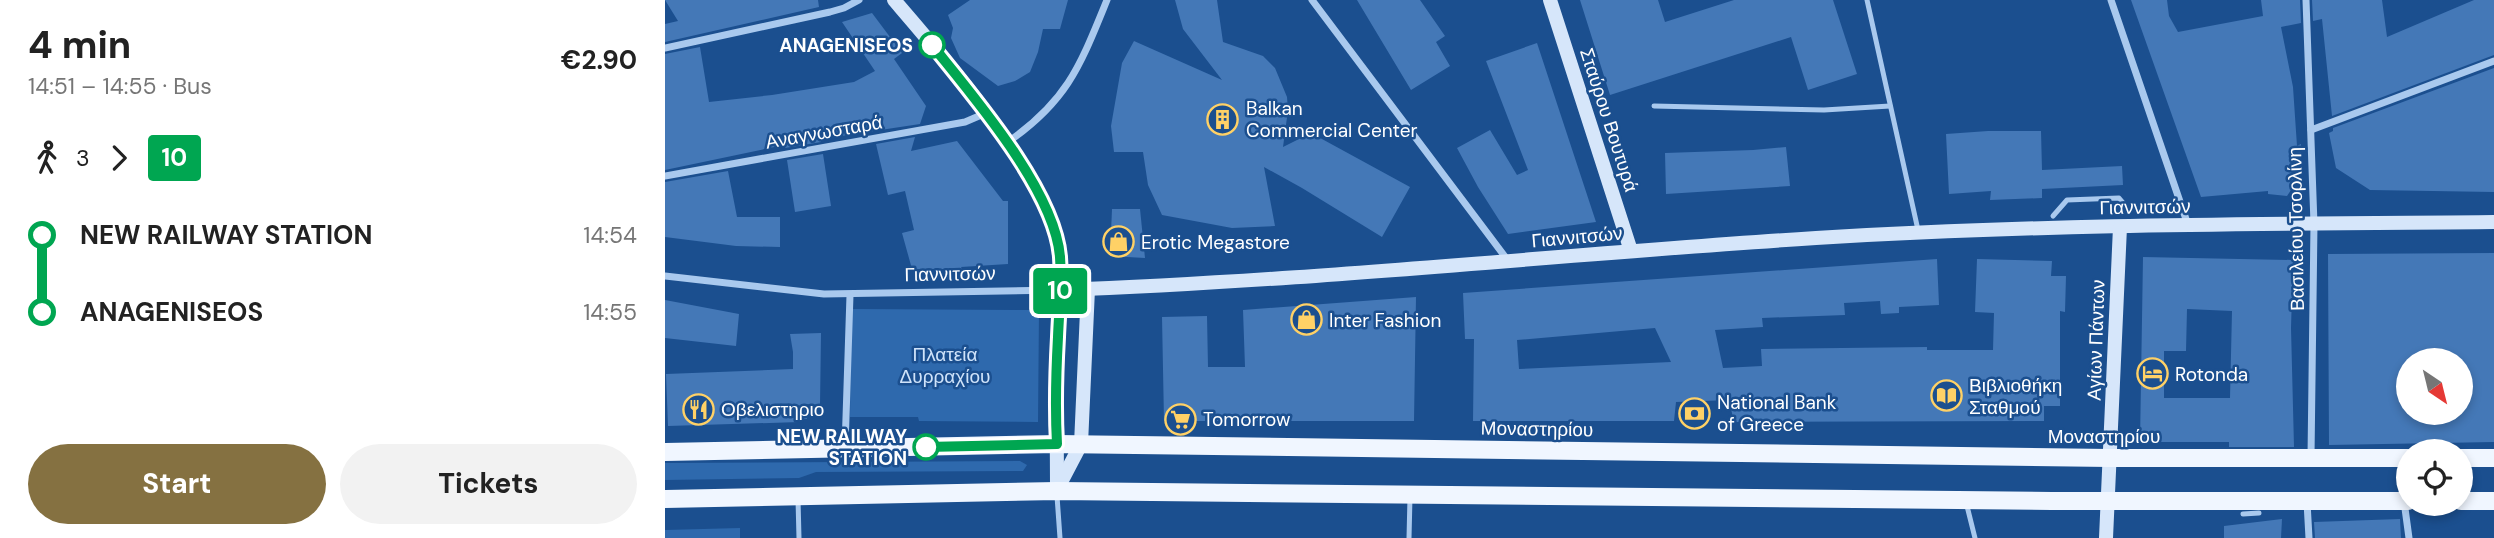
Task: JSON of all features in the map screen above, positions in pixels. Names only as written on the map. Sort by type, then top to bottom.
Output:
[{"type":"main road","points":[[894,0],[986,113],[1050,215],[1060,256],[1056,399],[1057,491]]},
{"type":"main road","name":"Σταύρου Βουτυρά","points":[[1550,0],[1631,251]]},
{"type":"main road","name":"Γιαννιτσών","points":[[1060,290],[1509,263],[1631,251],[1918,233],[2120,227],[2494,222]]},
{"type":"main road","name":"Αγίων Πάντων","points":[[2106,538],[2120,227]]},
{"type":"main road","points":[[1057,491],[1081,444],[1088,289]]},
{"type":"main road","name":"Μοναστηρίου","points":[[665,452],[1081,444],[2110,458],[2396,458]]},
{"type":"main road","points":[[2473,458],[2494,458]]},
{"type":"main road","points":[[665,499],[1057,491],[2108,501],[2396,501]]},
{"type":"main road","points":[[2473,501],[2494,501]]},
{"type":"street","points":[[665,48],[830,12],[859,0]]},
{"type":"street","points":[[1007,143],[1052,106],[1081,65],[1107,0]]},
{"type":"street","points":[[1312,0],[1509,263]]},
{"type":"street","points":[[2111,0],[2188,226]]},
{"type":"street","name":"Βασιλείου Τσορλίνη","points":[[2306,0],[2314,224],[2311,458]]},
{"type":"street","points":[[2311,130],[2494,61]]},
{"type":"street","name":"Αναγνωσταρά","points":[[665,176],[965,122],[986,113]]},
{"type":"street","name":"Γιαννιτσών","points":[[665,276],[803,293],[850,295],[1060,290]]},
{"type":"street","points":[[845,448],[850,295]]},
{"type":"street","points":[[2307,501],[2309,538]]},
{"type":"street","points":[[2407,516],[2409,538]]},
{"type":"lane","points":[[1867,0],[1918,233]]},
{"type":"lane","points":[[1654,106],[1824,110],[1890,106]]},
{"type":"lane","points":[[2053,216],[2067,200],[2119,198],[2129,210]]},
{"type":"lane","points":[[1057,491],[1060,538]]},
{"type":"lane","points":[[1409,538],[1410,494]]},
{"type":"lane","points":[[798,496],[799,538]]},
{"type":"lane","points":[[1965,499],[1975,538]]},
{"type":"lane","points":[[2243,514],[2259,513]]},
{"type":"green space","name":"Πλατεία Δυρραχίου","points":[[851,309],[1039,310],[1038,422],[919,421],[918,417],[850,417]]},
{"type":"green space","points":[[1020,461],[1027,465],[1023,471],[816,472],[799,478],[665,480],[665,463]]},
{"type":"green space","points":[[740,528],[740,538],[665,538],[665,530]]},
{"type":"building","points":[[665,0],[818,0],[819,7],[665,42],[665,24],[678,21]]},
{"type":"building","points":[[970,0],[1068,0],[1060,29],[1043,29],[1030,72],[1015,81],[998,86],[960,58],[951,38],[953,28],[948,15]]},
{"type":"building","name":"Balkan Commercial Center","points":[[1175,0],[1217,0],[1223,42],[1263,56],[1275,68],[1287,97],[1283,147],[1311,133],[1410,187],[1382,237],[1264,167],[1275,226],[1232,228],[1162,215],[1148,185],[1143,152],[1114,152],[1111,126],[1122,63],[1134,41],[1222,80],[1183,29]]},
{"type":"building","points":[[1357,0],[1420,0],[1445,36],[1436,42],[1450,66],[1411,90]]},
{"type":"building","points":[[1580,0],[1658,0],[1665,22],[1734,0],[1833,0],[1857,74],[1808,90],[1791,37],[1610,95]]},
{"type":"building","points":[[2131,0],[2167,0],[2169,16],[2178,32],[2263,16],[2261,0],[2300,0],[2301,23],[2281,27],[2293,87],[2297,146],[2301,144],[2301,175],[2287,196],[2268,194],[2268,191],[2201,197]]},
{"type":"building","points":[[2312,0],[2382,0],[2387,37],[2474,0],[2494,0],[2494,55],[2332,116],[2322,19],[2313,21]]},
{"type":"building","points":[[872,13],[902,53],[894,59],[926,106],[920,124],[821,139],[821,142],[785,148],[784,145],[665,170],[665,54],[700,47],[709,102],[854,82],[875,71],[842,22]]},
{"type":"building","points":[[1537,43],[1596,222],[1508,234],[1457,148],[1490,130],[1517,175],[1528,170],[1486,61]]},
{"type":"building","points":[[2494,68],[2494,192],[2370,190],[2336,168],[2329,133],[2333,128]]},
{"type":"building","points":[[2041,131],[2042,170],[2122,166],[2123,185],[2042,189],[2042,198],[1990,200],[1991,191],[1949,194],[1946,134]]},
{"type":"building","points":[[915,137],[911,151],[957,141],[1003,201],[1008,201],[1008,264],[961,267],[962,269],[912,269],[902,233],[914,230],[905,191],[888,195],[876,144]]},
{"type":"building","points":[[1786,147],[1790,186],[1666,194],[1665,153]]},
{"type":"building","points":[[823,154],[831,206],[795,212],[787,160]]},
{"type":"building","points":[[728,171],[737,217],[780,217],[780,247],[736,246],[665,237],[665,182]]},
{"type":"building","points":[[1112,209],[1140,209],[1145,258],[1110,256]]},
{"type":"building","points":[[2494,253],[2494,442],[2473,442],[2473,439],[2396,439],[2396,444],[2329,445],[2328,254]]},
{"type":"building","points":[[2143,257],[2293,260],[2291,328],[2294,447],[2229,447],[2229,442],[2140,442]],"holes":[[[2187,309],[2232,311],[2230,398],[2164,398],[2164,351],[2186,351]]]},
{"type":"building","points":[[1937,259],[1939,305],[1899,307],[1899,313],[1881,314],[1880,301],[1844,303],[1845,315],[1762,318],[1763,327],[1715,330],[1723,368],[1762,366],[1761,349],[1927,347],[1927,350],[1993,350],[1994,313],[1975,312],[1977,259],[2052,261],[2051,276],[2066,276],[2065,312],[2060,311],[2060,406],[2044,406],[2044,421],[1734,422],[1729,400],[1676,402],[1674,421],[1473,421],[1474,339],[1465,339],[1463,293]],"holes":[[[1655,328],[1671,362],[1519,369],[1517,340]]]},
{"type":"building","points":[[1416,297],[1414,421],[1164,421],[1162,317],[1207,316],[1208,367],[1245,367],[1243,310]]},
{"type":"building","points":[[665,300],[739,314],[736,346],[665,338]]},
{"type":"building","points":[[821,333],[820,405],[806,404],[807,419],[800,419],[800,422],[668,426],[666,374],[793,369],[790,334]]},
{"type":"building","points":[[2282,519],[2281,538],[2224,538],[2224,526]]},
{"type":"building","points":[[2400,519],[2401,538],[2315,538],[2314,522]]},
{"type":"bus line","name":"10","points":[[926,447],[1057,444],[1060,290],[1060,256],[1050,215],[997,128],[932,45]]},
{"type":"place","name":"ANAGENISEOS","points":[[932,45]]},
{"type":"place","name":"Balkan Commercial Center","points":[[1223,119]]},
{"type":"place","name":"Erotic Megastore","points":[[1118,242]]},
{"type":"place","name":"Inter Fashion","points":[[1306,320]]},
{"type":"place","name":"Rotonda","points":[[2152,374]]},
{"type":"place","name":"Βιβλιοθήκη Σταθμού","points":[[1946,396]]},
{"type":"place","name":"Οβελιστηριο","points":[[698,409]]},
{"type":"place","name":"National Bank of Greece","points":[[1694,413]]},
{"type":"place","name":"Tomorrow","points":[[1180,419]]},
{"type":"place","name":"NEW RAILWAY STATION","points":[[926,447]]}]
